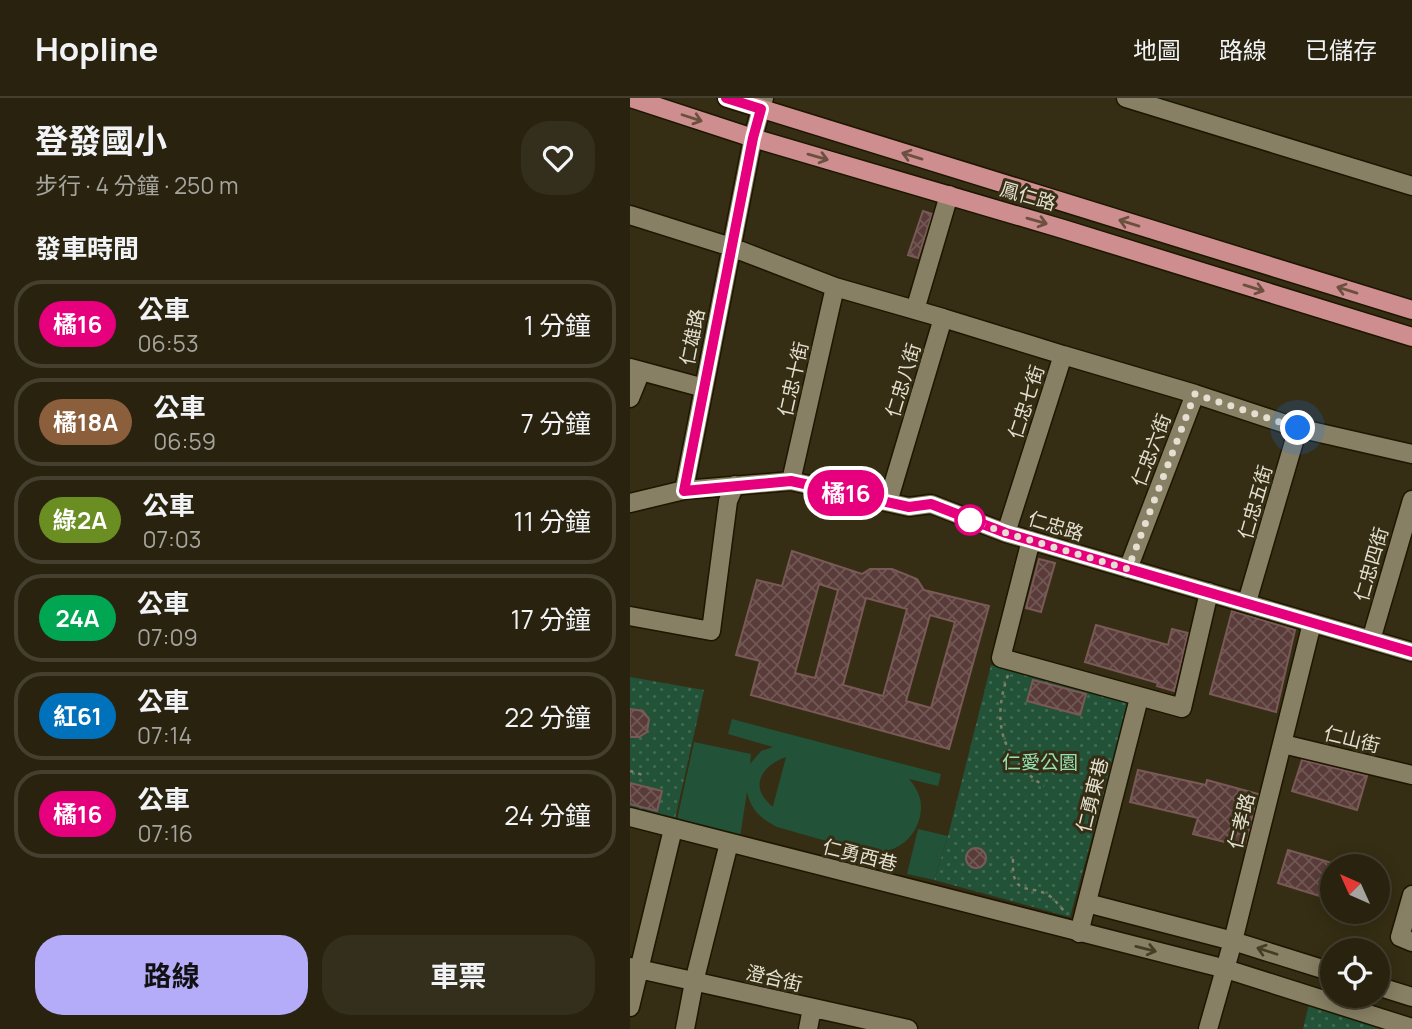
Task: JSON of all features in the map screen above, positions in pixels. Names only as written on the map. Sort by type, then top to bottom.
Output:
[{"type":"main road","name":"鳳仁路","points":[[631,98],[753,138],[1412,337]]},
{"type":"main road","name":"鳳仁路","points":[[727,98],[762,103],[1412,310]]},
{"type":"street","points":[[1126,98],[1412,186]]},
{"type":"street","name":"仁雄路","points":[[684,491],[762,103]]},
{"type":"street","points":[[915,310],[949,195]]},
{"type":"street","points":[[630,215],[731,247],[835,287],[943,318]]},
{"type":"street","name":"仁忠十街","points":[[791,481],[835,287]]},
{"type":"street","name":"仁忠七街","points":[[943,318],[1063,355],[1006,533]]},
{"type":"street","name":"仁忠八街","points":[[888,502],[943,318]]},
{"type":"street","points":[[1063,355],[1298,428],[1412,454]]},
{"type":"street","points":[[630,398],[635,370],[704,388]]},
{"type":"street","name":"仁忠六街","points":[[1128,569],[1195,394]]},
{"type":"street","name":"仁忠五街","points":[[1247,602],[1298,428]]},
{"type":"street","name":"仁忠路","points":[[684,491],[791,481],[909,507],[931,504],[1006,533],[1412,652]]},
{"type":"street","points":[[630,616],[711,631],[728,501],[735,485]]},
{"type":"street","points":[[630,503],[684,491]]},
{"type":"street","name":"仁忠四街","points":[[1371,640],[1412,500]]},
{"type":"street","points":[[1031,540],[1001,659],[1182,708],[1209,592]]},
{"type":"street","name":"仁孝路","points":[[1208,1029],[1226,969],[1312,623]]},
{"type":"street","name":"仁勇東巷","points":[[1087,903],[1139,698]]},
{"type":"street","name":"仁山街","points":[[1283,744],[1412,775]]},
{"type":"street","name":"仁勇西巷","points":[[630,817],[1226,969],[1412,1028]]},
{"type":"street","points":[[630,1007],[635,968],[673,829]]},
{"type":"street","points":[[685,1029],[729,843]]},
{"type":"street","points":[[1412,895],[1400,937],[1412,942]]},
{"type":"street","points":[[1079,933],[1087,903],[1233,941],[1320,968]]},
{"type":"street","name":"澄合街","points":[[635,968],[908,1029]]},
{"type":"street","points":[[1390,990],[1412,997]]},
{"type":"street","points":[[808,1029],[812,1008]]},
{"type":"path","points":[[1013,662],[1003,687],[1000,715],[1004,744],[1016,764],[1044,786]]},
{"type":"path","points":[[630,771],[643,775]]},
{"type":"path","points":[[1013,859],[1016,882],[1026,890],[1050,896],[1079,933]]},
{"type":"green space","name":"仁愛公園","points":[[991,665],[1129,703],[1070,917],[934,880],[948,836]]},
{"type":"green space","points":[[630,677],[704,690],[675,819],[630,808]]},
{"type":"green space","points":[[732,719],[941,774],[938,786],[909,779],[920,800],[918,823],[904,842],[882,852],[847,846],[777,827],[757,813],[747,792],[740,837],[677,820],[694,742],[751,754],[750,764],[761,751],[773,747],[728,734]],"holes":[[[786,757],[773,807],[761,792],[761,778],[770,766]]]},
{"type":"green space","points":[[918,829],[948,836],[934,880],[907,874]]},
{"type":"green space","points":[[1309,1004],[1389,1029],[1303,1029]]},
{"type":"building","points":[[923,211],[932,214],[918,258],[908,255]]},
{"type":"building","points":[[792,551],[862,574],[870,569],[892,569],[917,579],[924,590],[989,606],[949,749],[751,695],[760,661],[736,655],[757,580],[782,586]],"holes":[[[819,584],[838,590],[815,678],[795,673]],[[866,598],[907,609],[883,696],[843,685]],[[930,615],[955,622],[931,708],[906,701]]]},
{"type":"building","points":[[1039,559],[1055,563],[1041,612],[1026,608]]},
{"type":"building","points":[[1232,611],[1295,630],[1276,712],[1210,694]]},
{"type":"building","points":[[1096,625],[1168,645],[1172,629],[1188,633],[1174,691],[1157,686],[1158,683],[1085,662]]},
{"type":"building","points":[[1033,680],[1086,694],[1080,715],[1027,701]]},
{"type":"building","points":[[630,709],[643,711],[649,719],[647,732],[639,737],[630,737]]},
{"type":"building","points":[[1302,760],[1367,776],[1357,810],[1292,791]]},
{"type":"building","points":[[1138,770],[1206,785],[1207,780],[1258,794],[1245,847],[1193,834],[1198,818],[1130,802]]},
{"type":"building","points":[[630,783],[662,791],[657,811],[630,804]]},
{"type":"building","points":[[976,848],[983,851],[986,858],[983,865],[976,868],[969,865],[966,858],[969,851]]},
{"type":"building","points":[[1288,850],[1320,859],[1320,896],[1278,883]]},
{"type":"bus line","name":"橘16","points":[[726,98],[761,109],[753,138],[684,491],[791,481],[909,507],[931,504],[1006,533],[1412,652]]},
{"type":"route","points":[[970,520],[1128,569],[1195,394],[1298,428]]}]
